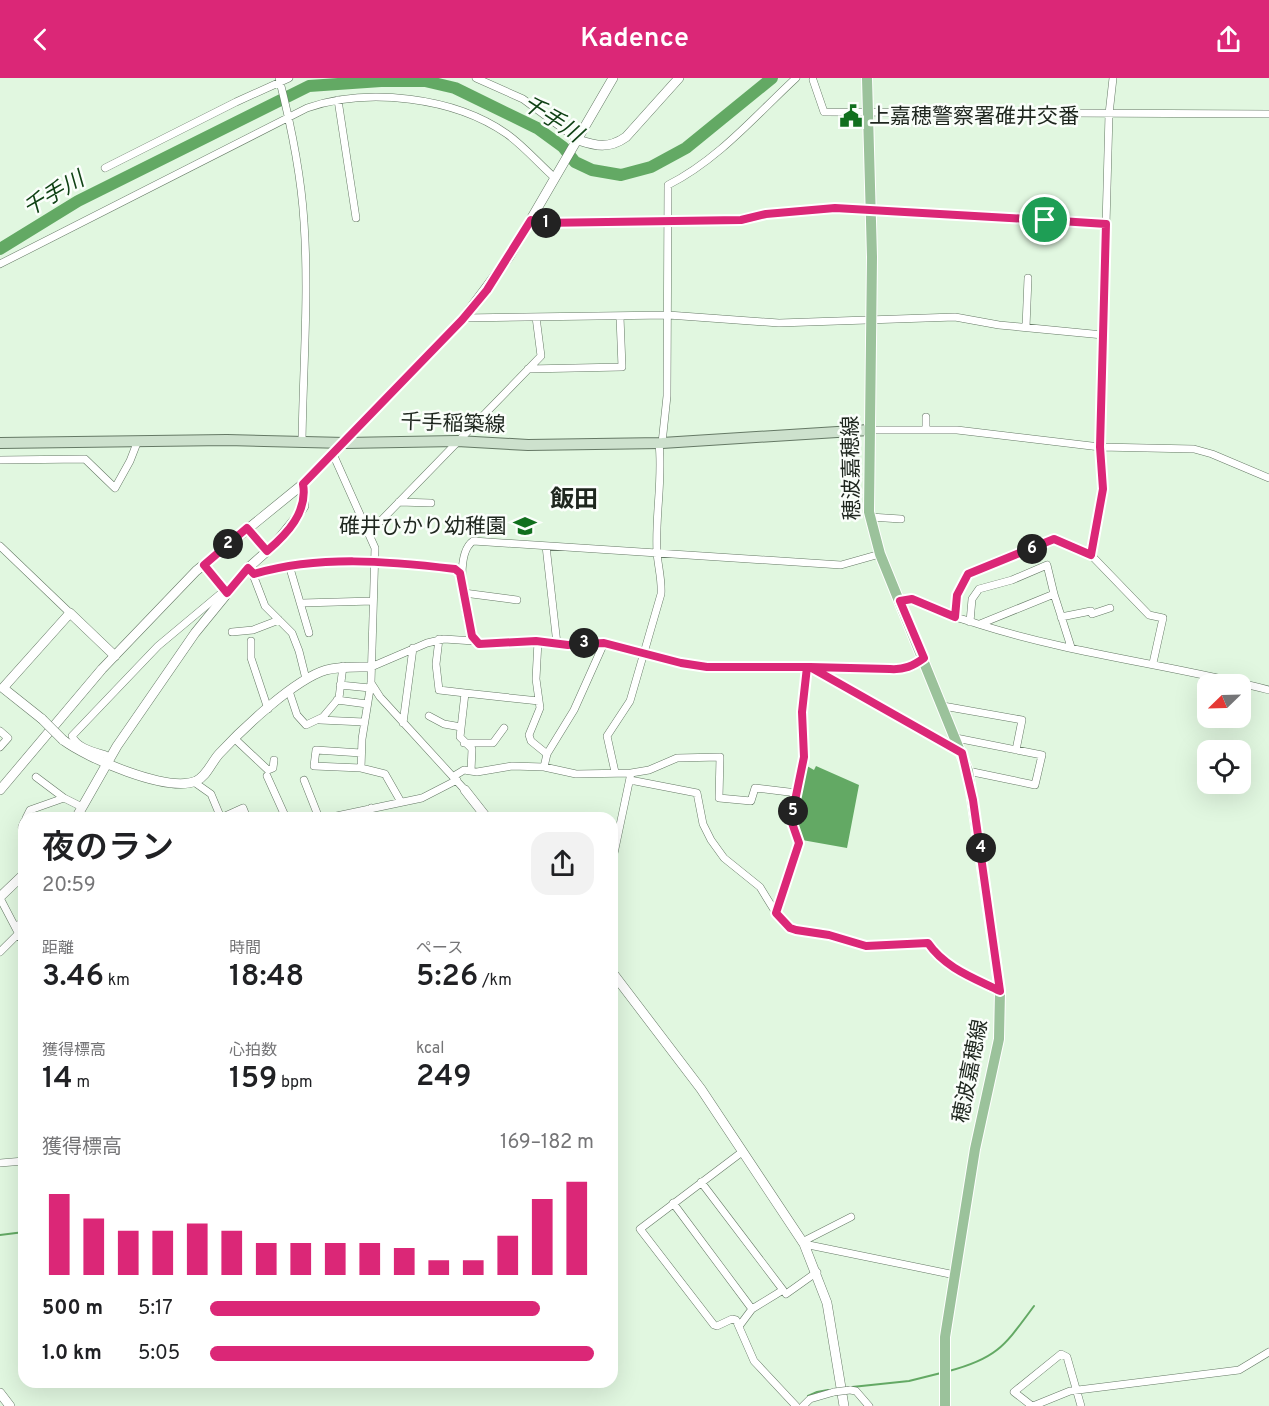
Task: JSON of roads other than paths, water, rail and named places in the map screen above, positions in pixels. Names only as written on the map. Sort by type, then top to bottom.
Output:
[{"type":"main road","name":"穂波嘉穂線","points":[[867,78],[871,320],[870,517],[880,554],[968,771],[1000,991],[999,1039],[975,1149],[945,1337],[943,1370],[945,1406]]},
{"type":"main road","name":"千手稲築線","points":[[0,444],[456,441],[528,445],[660,443],[869,430]]},
{"type":"street","points":[[105,168],[289,78]]},
{"type":"street","points":[[476,78],[523,99],[578,140],[602,146],[617,143],[626,138],[679,78]]},
{"type":"street","points":[[0,790],[115,656],[204,565],[303,484],[464,318],[509,257],[613,78]]},
{"type":"street","points":[[615,772],[607,736],[630,701],[661,594],[662,579],[657,554],[662,471],[660,443],[668,396],[668,185],[684,177],[715,154],[796,78]]},
{"type":"street","points":[[1091,555],[1103,489],[1100,447],[1109,114],[1113,78]]},
{"type":"street","points":[[813,79],[824,112],[867,114],[1269,114]]},
{"type":"street","points":[[280,81],[289,117],[304,221],[305,321],[302,442]]},
{"type":"street","points":[[0,264],[307,108],[338,100],[403,99],[443,105],[483,120],[508,134],[556,177]]},
{"type":"street","points":[[338,100],[356,218]]},
{"type":"street","points":[[531,220],[540,223],[741,220],[766,214],[835,208],[1106,224]]},
{"type":"street","points":[[1026,327],[1028,278]]},
{"type":"street","points":[[464,318],[668,315],[779,323],[955,317],[1103,335]]},
{"type":"street","points":[[369,532],[452,450],[456,441],[541,356],[536,317]]},
{"type":"street","points":[[528,369],[622,367],[620,317]]},
{"type":"street","points":[[926,417],[926,430]]},
{"type":"street","points":[[869,430],[957,430],[1100,447],[1194,449],[1212,453],[1269,477]]},
{"type":"street","points":[[0,460],[86,459],[115,488],[130,461],[136,443]]},
{"type":"street","points":[[333,454],[375,548],[370,685],[364,722],[361,768]]},
{"type":"street","points":[[303,484],[304,506],[287,531],[251,571],[158,646],[72,736],[78,744],[135,775],[174,783],[194,782],[201,778],[217,756],[234,739],[306,679],[324,670],[343,666],[371,667],[439,639],[474,641],[484,645],[538,641],[557,644],[604,643],[707,667],[903,669],[924,658]]},
{"type":"street","points":[[399,502],[431,503]]},
{"type":"street","points":[[870,517],[901,519]]},
{"type":"street","points":[[247,528],[267,551]]},
{"type":"street","points":[[955,617],[957,595],[968,574],[1054,539],[1091,555],[1149,615],[1163,618],[1153,663]]},
{"type":"street","points":[[474,641],[460,573],[467,546],[472,541],[841,565],[880,554]]},
{"type":"street","points":[[0,546],[115,656]]},
{"type":"street","points":[[546,546],[557,644]]},
{"type":"street","points":[[251,571],[329,561],[376,562],[455,569],[460,573]]},
{"type":"street","points":[[204,565],[226,592]]},
{"type":"street","points":[[289,565],[309,633]]},
{"type":"street","points":[[970,622],[972,599],[979,589],[1011,580],[1047,565],[1071,647]]},
{"type":"street","points":[[251,571],[265,606],[296,643],[306,679]]},
{"type":"street","points":[[79,812],[106,759],[226,592]]},
{"type":"street","points":[[464,593],[517,600]]},
{"type":"street","points":[[980,625],[1054,594]]},
{"type":"street","points":[[900,601],[912,599],[980,625],[1269,690]]},
{"type":"street","points":[[302,603],[373,601]]},
{"type":"street","points":[[1061,617],[1091,610],[1092,614],[1110,608]]},
{"type":"street","points":[[70,613],[1,689],[42,720],[63,740],[85,754],[106,759]]},
{"type":"street","points":[[232,632],[253,630],[279,620]]},
{"type":"street","points":[[439,639],[436,664],[439,690],[539,701]]},
{"type":"street","points":[[251,641],[252,658],[268,709]]},
{"type":"street","points":[[538,641],[539,713],[529,735],[531,741],[547,754]]},
{"type":"street","points":[[544,767],[547,754],[574,710],[604,643]]},
{"type":"street","points":[[403,723],[413,648]]},
{"type":"street","points":[[317,721],[338,700],[343,666]]},
{"type":"street","points":[[808,667],[962,753]]},
{"type":"street","points":[[776,913],[799,843],[791,820],[804,757],[802,712],[808,667]]},
{"type":"street","points":[[370,685],[455,778],[482,812]]},
{"type":"street","points":[[340,686],[370,685]]},
{"type":"street","points":[[289,691],[297,714],[306,725],[327,719],[364,722]]},
{"type":"street","points":[[465,693],[460,737],[472,749],[471,771]]},
{"type":"street","points":[[338,700],[367,704]]},
{"type":"street","points":[[943,706],[1022,720],[1016,750]]},
{"type":"street","points":[[429,716],[444,724],[461,727]]},
{"type":"street","points":[[464,743],[493,743],[504,728]]},
{"type":"street","points":[[0,731],[8,738],[0,747]]},
{"type":"street","points":[[956,738],[1042,755],[1035,785],[968,771]]},
{"type":"street","points":[[234,739],[268,770],[273,768],[274,760]]},
{"type":"street","points":[[361,753],[316,750],[314,766],[361,768],[385,774],[402,802]]},
{"type":"street","points":[[630,776],[677,758],[720,757],[719,798],[751,801],[755,788],[797,793]]},
{"type":"street","points":[[356,812],[423,798],[464,771],[513,766],[544,767],[576,774],[615,772],[697,793],[703,824],[711,840],[724,858],[760,887],[776,913],[790,928],[829,935],[866,946],[928,943],[953,968],[1000,991]]},
{"type":"street","points":[[267,776],[283,812]]},
{"type":"street","points":[[618,834],[630,776]]},
{"type":"street","points":[[36,777],[64,798],[82,807]]},
{"type":"street","points":[[304,780],[317,812]]},
{"type":"street","points":[[194,782],[211,794],[219,812]]},
{"type":"street","points":[[29,812],[64,798]]},
{"type":"street","points":[[371,808],[373,812]]},
{"type":"street","points":[[0,952],[17,929],[0,898],[18,880]]},
{"type":"street","points":[[618,980],[670,1045],[803,1243],[817,1272],[832,1325],[844,1406]]},
{"type":"street","points":[[742,1152],[640,1229],[714,1325],[717,1326],[732,1319],[740,1325],[754,1361],[796,1406]]},
{"type":"street","points":[[0,1163],[18,1162]]},
{"type":"street","points":[[701,1182],[783,1290],[752,1309],[740,1325]]},
{"type":"street","points":[[673,1203],[752,1309]]},
{"type":"street","points":[[803,1243],[851,1217]]},
{"type":"street","points":[[803,1243],[955,1275]]},
{"type":"street","points":[[786,1294],[817,1272]]},
{"type":"street","points":[[1081,1406],[1076,1390],[1067,1358],[1061,1354],[1014,1392],[1032,1406],[1076,1390],[1239,1370],[1269,1352]]},
{"type":"street","points":[[803,1406],[810,1399],[850,1390],[856,1392],[869,1406]]},
{"type":"street","points":[[0,1393],[10,1406]]},
{"type":"waterway","name":"千手川","points":[[0,249],[78,201],[309,86],[381,81],[425,81],[455,88],[537,128],[563,147],[575,162],[592,170],[621,175],[651,167],[686,148],[772,78]]},
{"type":"waterway","points":[[0,1235],[18,1233]]},
{"type":"waterway","points":[[949,1371],[990,1355],[1007,1340],[1034,1306]]},
{"type":"waterway","points":[[852,1387],[909,1381],[941,1373]]},
{"type":"waterway","points":[[808,1396],[828,1390]]},
{"type":"place","name":"上嘉穂警察署碓井交番","points":[[851,116]]},
{"type":"place","name":"碓井ひかり幼稚園","points":[[525,526]]},
{"type":"district","name":"飯田","points":[[574,499]]}]
